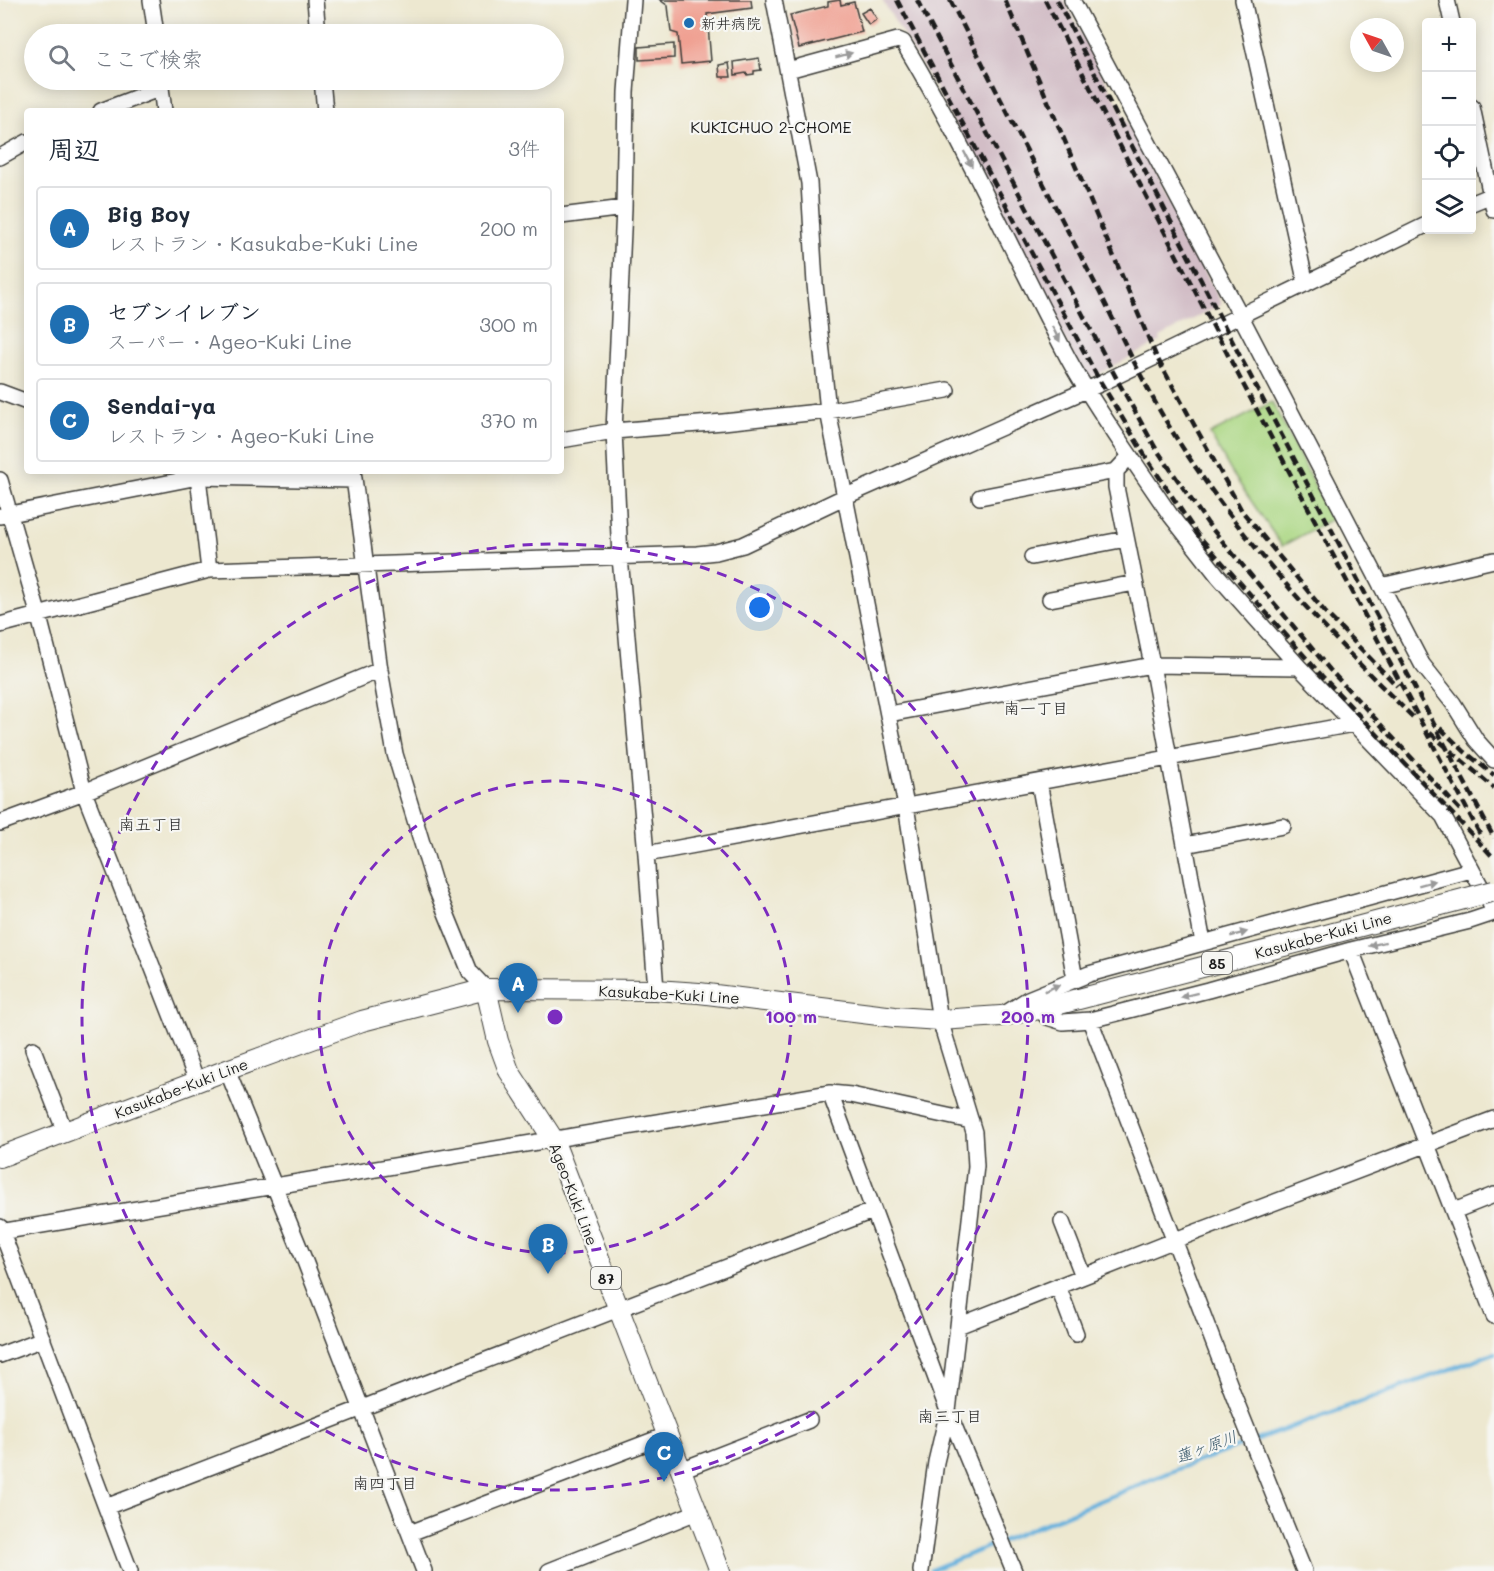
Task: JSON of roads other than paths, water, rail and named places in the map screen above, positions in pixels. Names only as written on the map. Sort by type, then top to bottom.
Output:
[{"type":"main road","name":"Kasukabe-Kuki Line","points":[[0,1157],[197,1081],[362,1021],[486,989],[656,990],[710,994],[895,1017],[940,1020],[1001,1016],[1040,1009],[1494,891]]},
{"type":"main road","name":"Ageo-Kuki Line","points":[[486,989],[498,1041],[509,1071],[553,1139],[720,1571]]},
{"type":"street","points":[[151,0],[155,24]]},
{"type":"street","points":[[315,0],[317,24]]},
{"type":"street","points":[[633,0],[626,92],[624,208],[614,431],[620,557],[656,990]]},
{"type":"street","points":[[774,0],[809,183],[815,284],[828,411],[906,806],[940,1020],[971,1121],[976,1166],[948,1411],[936,1462],[921,1571]]},
{"type":"street","points":[[1072,0],[1425,669],[1453,703],[1476,740],[1494,760]]},
{"type":"street","points":[[1243,0],[1306,284]]},
{"type":"street","points":[[1447,0],[1451,18]]},
{"type":"street","points":[[788,70],[898,40],[903,42],[970,163],[1070,361],[1130,456],[1171,516],[1218,576],[1299,667],[1443,816],[1494,912],[1470,921],[1351,950],[1090,1020],[1063,1022],[1047,1017],[1040,1009]]},
{"type":"street","points":[[108,108],[148,90]]},
{"type":"street","points":[[162,90],[164,108]]},
{"type":"street","points":[[323,90],[325,108]]},
{"type":"street","points":[[1476,125],[1493,200],[1476,202]]},
{"type":"street","points":[[0,157],[24,144]]},
{"type":"street","points":[[564,216],[624,208]]},
{"type":"street","points":[[0,625],[38,613],[209,570],[620,557],[716,552],[743,545],[844,497],[1088,390],[1422,227]]},
{"type":"street","points":[[564,439],[614,431],[828,411],[947,390]]},
{"type":"street","points":[[0,392],[24,401]]},
{"type":"street","points":[[980,497],[1116,471],[1130,456]]},
{"type":"street","points":[[1116,471],[1116,487],[1152,665],[1203,944]]},
{"type":"street","points":[[5,515],[181,476],[354,475],[380,669],[395,754],[435,886],[470,972],[486,989]]},
{"type":"street","points":[[198,477],[209,570]]},
{"type":"street","points":[[0,480],[5,515],[38,613],[84,792],[197,1081]]},
{"type":"street","points":[[1032,557],[1126,539]]},
{"type":"street","points":[[1381,586],[1494,560]]},
{"type":"street","points":[[1050,599],[1135,583]]},
{"type":"street","points":[[889,714],[1152,665],[1299,667]]},
{"type":"street","points":[[0,823],[84,792],[380,669]]},
{"type":"street","points":[[646,854],[1353,724]]},
{"type":"street","points":[[1039,782],[1075,979]]},
{"type":"street","points":[[1185,845],[1283,826]]},
{"type":"street","points":[[1001,1016],[1028,999],[1075,979],[1471,870]]},
{"type":"street","points":[[1351,950],[1494,1316]]},
{"type":"street","points":[[1090,1020],[1258,1460],[1304,1571]]},
{"type":"street","points":[[33,1049],[65,1132]]},
{"type":"street","points":[[227,1070],[424,1571]]},
{"type":"street","points":[[130,1571],[1,1230],[274,1187],[830,1093],[850,1095],[971,1121]]},
{"type":"street","points":[[830,1093],[948,1411],[1014,1571]]},
{"type":"street","points":[[958,1326],[1175,1240],[1494,1119]]},
{"type":"street","points":[[1454,1211],[1494,1195]]},
{"type":"street","points":[[106,1507],[872,1211]]},
{"type":"street","points":[[1062,1222],[1083,1276]]},
{"type":"street","points":[[1058,1287],[1077,1334]]},
{"type":"street","points":[[0,1355],[43,1339]]},
{"type":"street","points":[[681,1470],[809,1420]]},
{"type":"street","points":[[410,1533],[667,1435]]},
{"type":"street","points":[[549,1571],[698,1512]]},
{"type":"waterway","name":"蓮ヶ原川","points":[[931,1570],[1180,1468],[1494,1353]]},
{"type":"railway","points":[[897,0],[1097,376],[1144,454],[1197,534],[1322,676],[1494,858]]},
{"type":"railway","points":[[917,0],[1155,447],[1208,524],[1330,670],[1460,810]]},
{"type":"railway","points":[[950,0],[1166,422],[1230,515],[1258,551],[1318,620],[1415,719]]},
{"type":"railway","points":[[1005,0],[1156,356],[1242,511],[1325,612],[1397,686]]},
{"type":"railway","points":[[1045,0],[1232,363],[1482,838]]},
{"type":"railway","points":[[1057,0],[1241,358],[1494,838]]},
{"type":"railway","points":[[1440,728],[1494,775]]},
{"type":"railway","points":[[1430,733],[1494,788]]},
{"type":"place","name":"新井病院","points":[[689,23]]},
{"type":"place","name":"Big Boy","points":[[518,1013]]},
{"type":"place","name":"セブンイレブン","points":[[548,1274]]},
{"type":"place","name":"Sendai-ya","points":[[664,1482]]},
{"type":"district","name":"KUKICHUO 2-CHOME","points":[[771,126]]},
{"type":"district","name":"南一丁目","points":[[1036,707]]},
{"type":"district","name":"南五丁目","points":[[151,823]]},
{"type":"district","name":"南三丁目","points":[[950,1415]]},
{"type":"district","name":"南四丁目","points":[[385,1482]]}]
